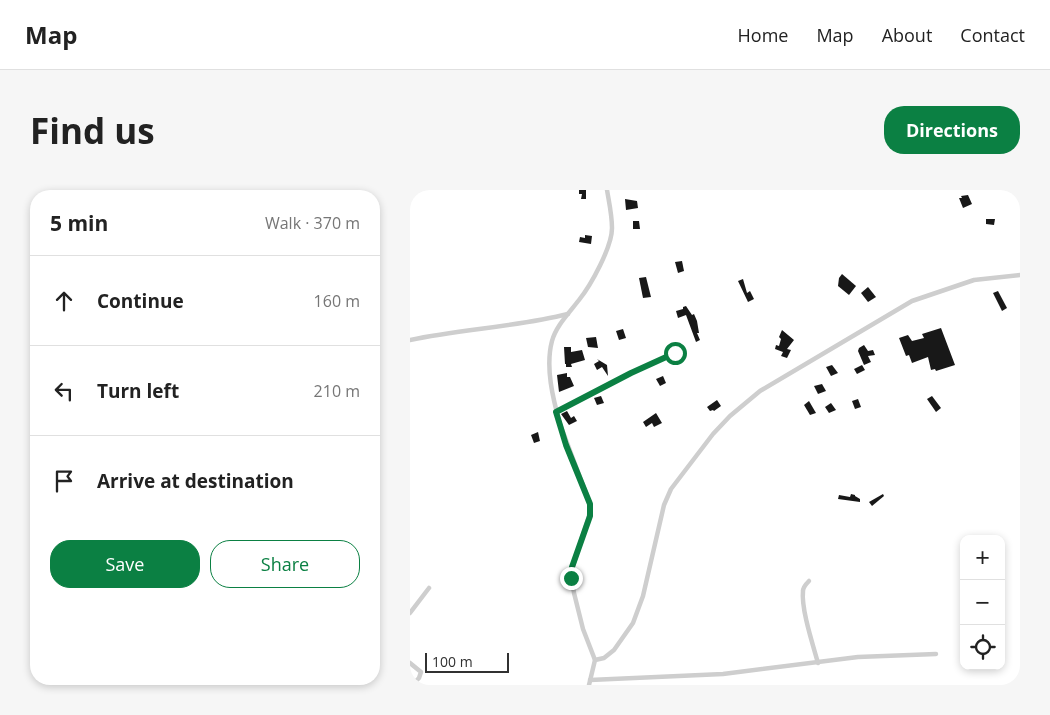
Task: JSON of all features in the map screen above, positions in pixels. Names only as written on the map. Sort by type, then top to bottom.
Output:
[{"type":"street","points":[[608,190],[612,230],[605,253],[588,287],[556,331],[550,349],[550,374],[556,412],[566,445],[590,504],[590,516],[571,572],[583,629],[596,660],[589,683],[723,674],[858,657],[936,654]]},
{"type":"street","points":[[596,660],[604,658],[614,650],[633,622],[643,596],[664,505],[671,489],[713,434],[730,416],[760,391],[912,301],[974,280],[1020,275]]},
{"type":"street","points":[[410,340],[446,333],[539,321],[568,314]]},
{"type":"street","points":[[556,412],[631,373],[675,353]]},
{"type":"street","points":[[808,581],[803,591],[803,600],[808,632],[818,663]]},
{"type":"street","points":[[410,613],[429,588]]},
{"type":"street","points":[[410,663],[421,672],[419,678],[412,685]]},
{"type":"building","points":[[579,190],[586,190],[586,199],[581,199],[582,194],[579,194]]},
{"type":"building","points":[[968,195],[972,204],[963,208],[959,198]]},
{"type":"building","points":[[625,199],[637,201],[638,208],[626,210]]},
{"type":"building","points":[[986,219],[995,219],[994,225],[986,224]]},
{"type":"building","points":[[633,221],[639,221],[640,229],[633,229]]},
{"type":"building","points":[[585,235],[592,236],[591,244],[579,242],[580,237],[585,238]]},
{"type":"building","points":[[682,261],[684,271],[678,273],[675,262]]},
{"type":"building","points":[[842,274],[856,286],[849,295],[838,286],[839,278]]},
{"type":"building","points":[[646,277],[651,297],[643,298],[639,278]]},
{"type":"building","points":[[743,279],[747,293],[750,291],[754,299],[748,302],[738,281]]},
{"type":"building","points":[[868,287],[876,297],[868,302],[861,293]]},
{"type":"building","points":[[998,291],[1007,308],[1002,311],[993,293]]},
{"type":"building","points":[[686,306],[692,315],[694,314],[697,321],[699,333],[697,333],[700,340],[696,342],[686,315],[678,318],[676,311]]},
{"type":"building","points":[[941,328],[955,365],[936,371],[935,369],[931,370],[928,357],[912,363],[909,355],[906,356],[899,338],[908,335],[912,341],[924,338],[922,334]]},
{"type":"building","points":[[623,329],[626,338],[619,340],[616,331]]},
{"type":"building","points":[[782,330],[794,340],[787,349],[791,350],[787,358],[781,356],[783,352],[775,349],[776,345],[779,346],[781,339],[779,337]]},
{"type":"building","points":[[596,337],[598,348],[588,347],[586,338]]},
{"type":"building","points":[[864,345],[868,351],[873,350],[875,355],[868,356],[871,362],[864,365],[858,351]]},
{"type":"building","points":[[564,347],[571,347],[571,352],[582,350],[585,360],[571,364],[572,367],[566,367]]},
{"type":"building","points":[[597,359],[607,365],[608,376],[602,367],[597,370],[594,364],[599,361]]},
{"type":"building","points":[[832,365],[838,373],[831,376],[826,367]]},
{"type":"building","points":[[862,365],[865,370],[857,374],[854,369]]},
{"type":"building","points":[[567,373],[567,377],[570,377],[574,386],[559,392],[557,375]]},
{"type":"building","points":[[663,376],[666,383],[660,386],[656,379]]},
{"type":"building","points":[[822,384],[826,391],[818,394],[814,386]]},
{"type":"building","points":[[601,396],[604,403],[597,405],[594,398]]},
{"type":"building","points":[[932,396],[941,408],[936,412],[927,399]]},
{"type":"building","points":[[858,399],[861,407],[855,409],[852,401]]},
{"type":"building","points":[[717,400],[721,406],[714,411],[710,411],[707,407]]},
{"type":"building","points":[[809,401],[816,413],[810,415],[804,405]]},
{"type":"building","points":[[831,403],[836,410],[829,413],[825,407]]},
{"type":"building","points":[[567,411],[571,418],[574,416],[577,421],[569,425],[561,414]]},
{"type":"building","points":[[656,413],[662,423],[654,427],[652,423],[646,427],[643,422]]},
{"type":"building","points":[[538,432],[540,441],[534,443],[531,435]]},
{"type":"building","points":[[851,494],[860,499],[860,502],[838,499],[839,495],[850,497]]},
{"type":"building","points":[[883,494],[884,496],[872,506],[869,502]]},
{"type":"route","points":[[571,578],[572,567],[590,516],[590,504],[566,445],[556,412],[631,373],[675,353]]}]
